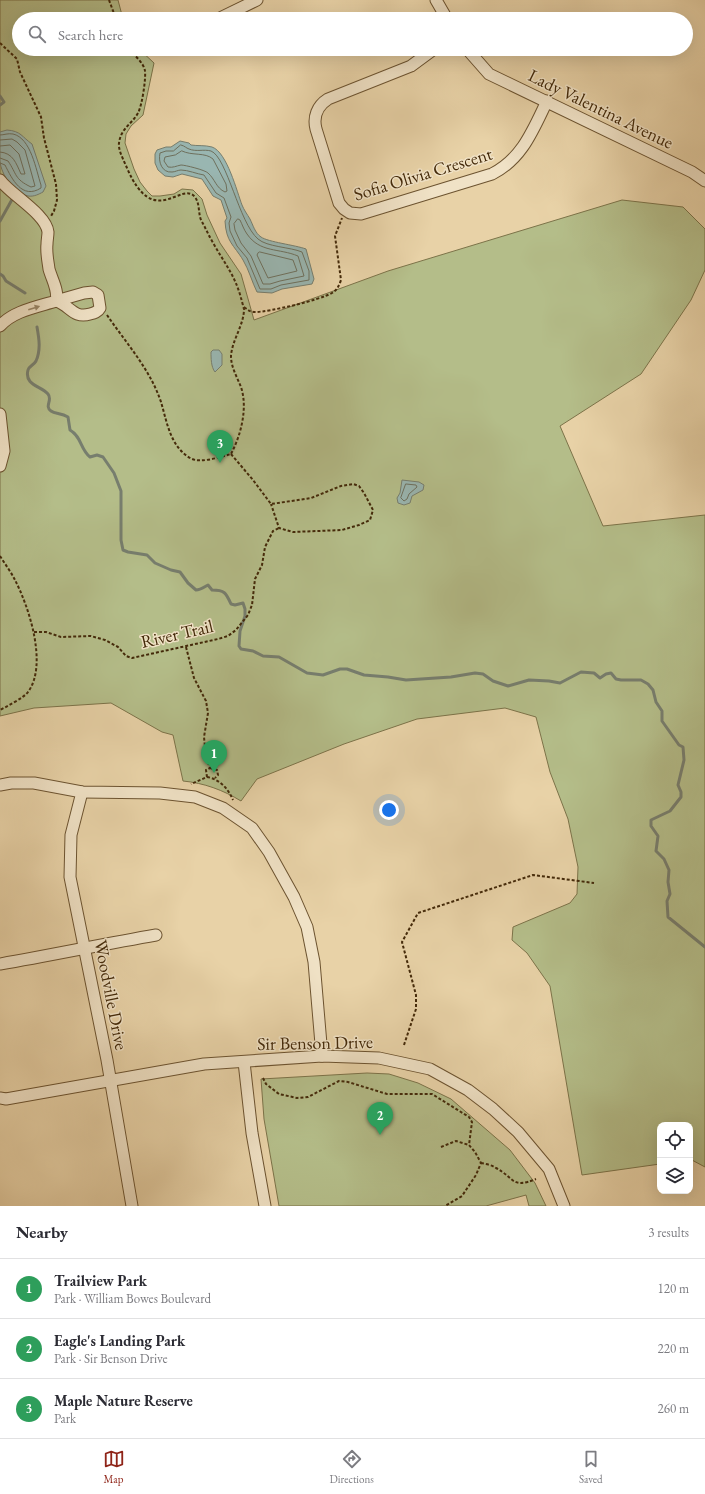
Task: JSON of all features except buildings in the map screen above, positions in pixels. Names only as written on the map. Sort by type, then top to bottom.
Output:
[{"type":"street","points":[[232,12],[257,0]]},
{"type":"street","points":[[436,0],[442,12]]},
{"type":"street","name":"Sofia Olivia Crescent","points":[[425,56],[411,66],[328,99],[318,109],[315,118],[316,130],[338,202],[345,210],[352,213],[361,214],[492,174],[500,170],[507,166],[523,148],[532,134],[547,102]]},
{"type":"street","name":"Lady Valentina Avenue","points":[[473,56],[489,74],[692,172],[705,181]]},
{"type":"street","points":[[0,180],[36,212],[46,226],[48,231],[47,257],[52,280],[58,295],[56,301]]},
{"type":"street","points":[[0,326],[4,322],[24,311],[56,301],[84,293],[93,292],[98,295],[100,306],[98,311],[78,316],[63,303],[56,301]]},
{"type":"street","points":[[0,414],[4,451],[0,466]]},
{"type":"street","points":[[0,785],[11,783],[34,783],[82,792],[160,793],[195,797],[223,808],[252,828],[269,852],[294,897],[306,927],[314,962],[322,1056]]},
{"type":"street","name":"Woodville Drive","points":[[82,792],[71,835],[70,877],[110,1081],[132,1206]]},
{"type":"street","points":[[0,964],[156,935]]},
{"type":"street","name":"Sir Benson Drive","points":[[2,1101],[204,1064],[322,1056],[379,1058],[430,1069],[468,1090],[493,1109],[518,1132],[549,1169],[564,1206]]},
{"type":"street","points":[[244,1062],[252,1133],[265,1206]]},
{"type":"path","points":[[109,0],[113,12]]},
{"type":"path","points":[[0,43],[12,54]]},
{"type":"path","points":[[14,56],[17,59],[20,72],[41,117],[44,138],[56,184],[54,211],[46,226]]},
{"type":"path","points":[[100,306],[138,356],[156,389],[169,430],[179,450],[192,459],[213,460],[231,454],[236,444],[245,400],[232,366],[231,355],[234,340],[239,329],[244,310],[234,277],[211,240],[200,217],[198,201],[194,196],[189,193],[182,193],[170,200],[160,202],[151,200],[143,194],[128,170],[119,144],[121,133],[138,112],[141,103],[145,71],[135,56]]},
{"type":"path","points":[[243,306],[249,311],[256,312],[282,308],[333,293],[339,286],[341,280],[335,236],[345,210]]},
{"type":"path","points":[[231,454],[271,504],[279,528],[293,532],[342,530],[360,525],[370,520],[373,510],[359,486],[353,484],[341,486],[311,498],[271,504]]},
{"type":"path","name":"River Trail","points":[[34,632],[46,632],[61,637],[91,636],[105,640],[118,647],[126,656],[132,658],[186,647],[228,636],[236,630],[248,615],[252,605],[255,579],[262,565],[265,547],[273,531],[279,528]]},
{"type":"path","points":[[0,556],[15,580],[25,603],[34,632],[37,666],[36,675],[28,692],[0,710]]},
{"type":"path","points":[[186,647],[194,678],[206,701],[208,714],[204,737],[206,757],[210,768]]},
{"type":"path","points":[[207,777],[206,770],[210,768]]},
{"type":"path","points":[[210,768],[217,770],[218,775],[215,778]]},
{"type":"path","points":[[191,784],[207,777],[215,778],[226,789],[233,800]]},
{"type":"path","points":[[404,1045],[416,1009],[416,994],[402,942],[418,914],[533,875],[594,883]]},
{"type":"path","points":[[263,1078],[266,1084],[279,1094],[297,1098],[308,1097],[339,1081],[348,1082],[387,1094],[432,1094],[470,1117],[472,1122],[470,1145]]},
{"type":"path","points":[[440,1147],[456,1141],[470,1145],[481,1163],[496,1168],[513,1182],[521,1184],[536,1179]]},
{"type":"path","points":[[445,1206],[462,1196],[476,1175],[481,1163]]},
{"type":"green space","points":[[0,0],[118,0],[121,12],[12,12],[12,56],[146,56],[154,63],[143,115],[131,126],[126,134],[125,143],[134,169],[140,182],[152,196],[174,194],[182,189],[193,190],[202,199],[207,215],[220,243],[241,274],[254,320],[388,271],[622,200],[683,207],[705,229],[705,270],[691,300],[641,374],[560,426],[603,526],[705,515],[705,1167],[693,1161],[693,1122],[657,1122],[657,1164],[582,1175],[550,986],[527,953],[512,940],[513,927],[570,903],[577,894],[578,867],[568,819],[550,772],[536,717],[505,708],[417,719],[344,744],[257,779],[241,801],[213,788],[198,783],[183,781],[173,735],[162,732],[111,703],[34,708],[0,716]]},
{"type":"green space","points":[[367,1073],[389,1074],[418,1083],[451,1099],[510,1150],[535,1183],[546,1206],[529,1206],[526,1195],[486,1206],[279,1206],[264,1119],[261,1079]]},
{"type":"water","points":[[7,130],[18,133],[32,144],[46,186],[43,192],[34,196],[23,194],[13,187],[3,172],[0,161],[0,132]]},
{"type":"water","points":[[180,141],[191,145],[212,147],[217,150],[227,164],[243,207],[254,229],[264,239],[306,249],[314,279],[312,284],[282,289],[272,293],[257,292],[245,264],[231,243],[227,234],[225,221],[227,218],[221,200],[213,196],[202,179],[182,174],[173,177],[165,176],[158,170],[155,163],[155,154],[157,150],[171,147]]},
{"type":"water","points":[[213,350],[219,350],[222,354],[222,365],[215,372],[211,360],[211,352]]},
{"type":"water","points":[[402,480],[419,482],[424,485],[423,490],[412,496],[410,503],[404,505],[398,503],[397,498],[400,493]]},
{"type":"waterway","points":[[0,96],[4,102],[0,105]]},
{"type":"waterway","points":[[0,221],[14,196]]},
{"type":"waterway","points":[[0,274],[6,281],[25,293]]},
{"type":"waterway","points":[[37,327],[39,353],[34,364],[29,367],[27,375],[28,379],[48,394],[50,398],[48,407],[51,411],[68,417],[70,430],[77,436],[87,454],[90,457],[97,455],[103,457],[114,473],[121,491],[121,540],[123,550],[147,555],[155,563],[180,572],[188,583],[196,590],[208,585],[212,590],[224,593],[228,597],[231,604],[235,605],[243,603],[245,616],[240,631],[239,646],[241,649],[253,651],[263,656],[279,657],[307,673],[323,675],[340,669],[347,669],[364,675],[406,680],[451,677],[475,673],[483,674],[493,681],[508,686],[529,680],[560,683],[581,672],[594,673],[600,678],[611,673],[616,679],[641,680],[648,684],[653,690],[656,702],[662,711],[662,721],[679,745],[683,747],[684,760],[678,785],[681,792],[681,797],[670,811],[651,820],[651,826],[658,836],[656,851],[664,859],[669,870],[668,882],[670,894],[667,901],[668,917],[705,947]]},
{"type":"place","name":"Maple Nature Reserve","points":[[220,463]]},
{"type":"place","name":"Trailview Park","points":[[214,773]]},
{"type":"place","name":"Eagle's Landing Park","points":[[380,1135]]}]
